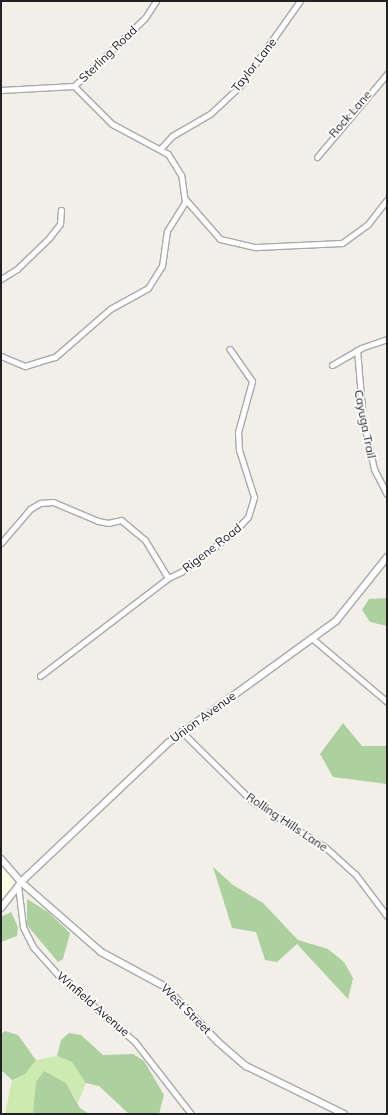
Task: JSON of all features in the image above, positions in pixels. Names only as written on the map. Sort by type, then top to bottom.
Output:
[{"type":"street","name":"Sterling Road","points":[[1,90],[74,86],[145,18],[156,1]]},
{"type":"street","name":"Taylor Lane","points":[[160,149],[172,136],[210,114],[239,87],[300,1]]},
{"type":"street","name":"Rock Lane","points":[[316,157],[387,74]]},
{"type":"street","points":[[74,86],[112,124],[160,149],[172,158],[181,175],[185,199],[220,239],[256,247],[342,243],[368,224],[387,200]]},
{"type":"street","points":[[1,356],[25,366],[55,357],[110,309],[148,288],[162,266],[167,231],[185,199]]},
{"type":"street","points":[[1,279],[17,269],[49,238],[60,224],[61,210]]},
{"type":"street","points":[[332,365],[357,350],[387,339]]},
{"type":"street","name":"Rigene Road","points":[[40,676],[168,578],[181,572],[248,517],[254,497],[239,450],[238,432],[252,381],[230,349]]},
{"type":"street","name":"Cayuga Trail","points":[[357,350],[363,420],[374,469],[387,494]]},
{"type":"street","points":[[1,543],[30,509],[40,503],[53,502],[98,521],[108,523],[121,520],[145,540],[168,578]]},
{"type":"street","name":"Union Avenue","points":[[1,908],[20,883],[181,732],[314,640],[336,620],[387,557]]},
{"type":"street","points":[[314,640],[387,702]]},
{"type":"street","name":"Rolling Hills Lane","points":[[181,732],[253,802],[325,846],[356,875],[387,916]]},
{"type":"street","name":"West Street","points":[[1,859],[20,883],[101,952],[164,986],[246,1066],[344,1114]]},
{"type":"street","name":"Winfield Avenue","points":[[20,883],[24,927],[33,947],[58,975],[135,1042],[191,1114]]},
{"type":"shaded area","points":[[1,862],[16,881],[1,900]]},
{"type":"green space","points":[[387,598],[387,626],[370,622],[362,610],[369,599]]},
{"type":"green space","points":[[343,723],[362,746],[387,746],[387,784],[333,777],[320,754]]},
{"type":"green space","points":[[213,867],[233,885],[263,903],[298,940],[328,949],[344,962],[353,978],[348,999],[297,944],[277,962],[265,960],[256,932],[232,928]]},
{"type":"green space","points":[[27,899],[48,912],[70,933],[63,959],[58,962],[27,925]]},
{"type":"green space","points":[[11,912],[18,927],[17,936],[1,942],[1,917]]},
{"type":"green space","points":[[5,1031],[18,1035],[36,1060],[25,1074],[12,1080],[1,1070],[1,1034]]},
{"type":"green space","points":[[69,1033],[81,1035],[103,1055],[133,1054],[144,1061],[164,1095],[159,1114],[129,1114],[99,1086],[86,1083],[72,1062],[57,1056],[61,1040]]},
{"type":"green space","points":[[57,1056],[72,1062],[81,1071],[86,1083],[78,1103],[66,1083],[36,1082],[35,1113],[5,1114],[12,1080],[36,1060]]},
{"type":"green space","points":[[44,1071],[66,1083],[80,1108],[89,1114],[33,1114],[36,1082]]}]
